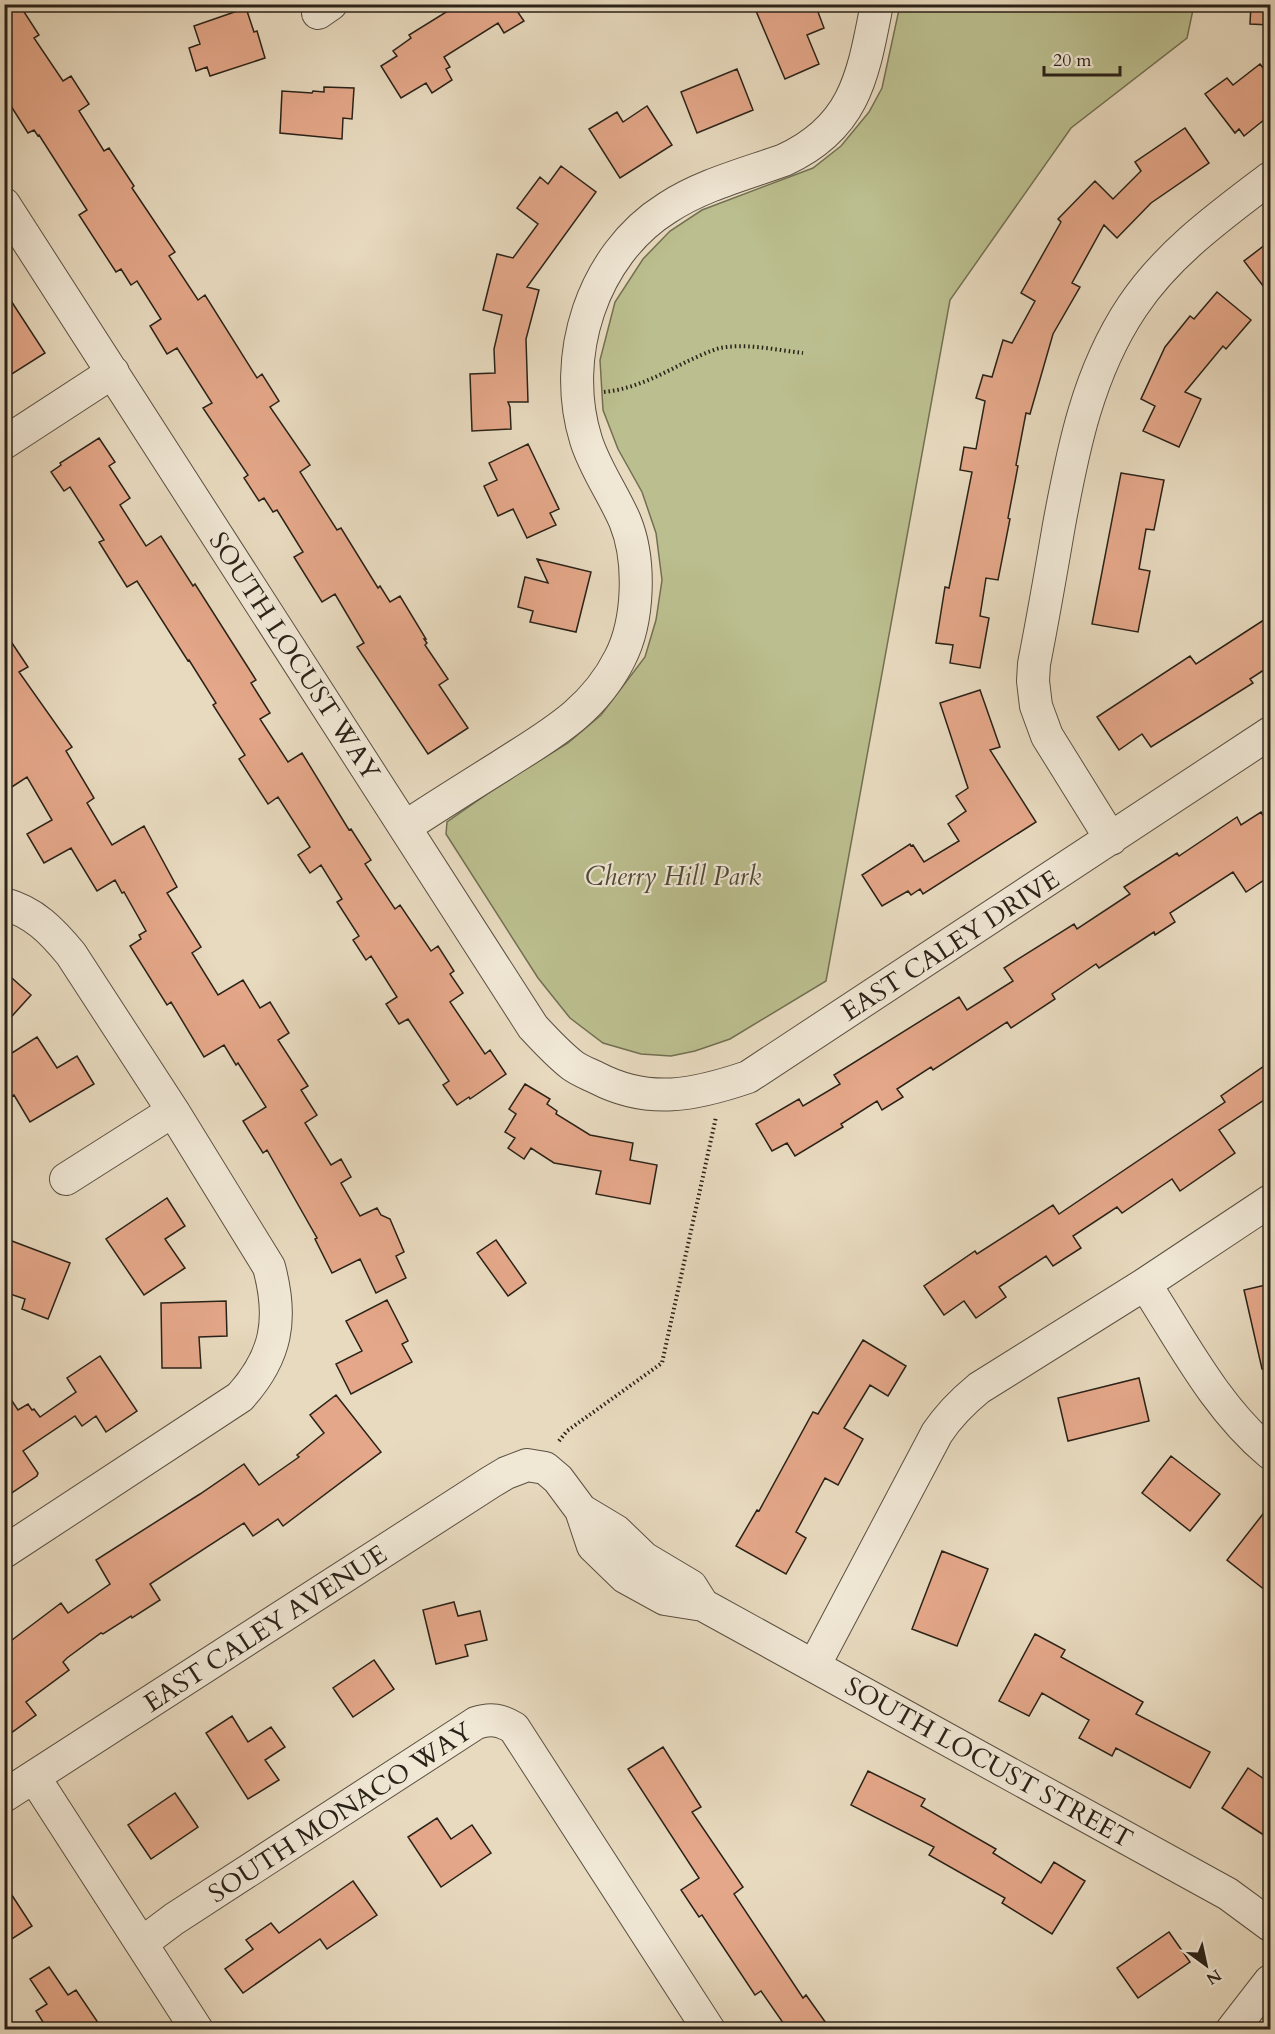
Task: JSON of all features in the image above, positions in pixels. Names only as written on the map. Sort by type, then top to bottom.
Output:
[{"type":"street","points":[[405,827],[570,721],[603,686],[624,650],[631,632],[637,591],[632,543],[626,522],[600,476],[586,441],[576,394],[576,369],[581,333],[594,294],[615,259],[638,232],[665,209],[688,195],[798,154],[822,137],[836,122],[854,96],[865,64],[877,4]]},
{"type":"street","points":[[1111,839],[1047,736],[1036,706],[1033,681],[1034,664],[1070,465],[1088,397],[1112,339],[1132,307],[1181,249],[1270,178]]},
{"type":"street","name":"SOUTH LOCUST WAY","points":[[4,204],[533,1027],[573,1066],[609,1084]]},
{"type":"street","points":[[4,443],[113,372]]},
{"type":"street","name":"EAST CALEY DRIVE","points":[[609,1084],[641,1093],[674,1096],[722,1087],[748,1077],[1270,733]]},
{"type":"street","points":[[4,904],[36,918],[52,930],[71,954],[173,1111],[268,1267],[276,1300],[277,1318],[273,1342],[265,1364],[240,1397],[4,1552]]},
{"type":"street","points":[[66,1179],[173,1111]]},
{"type":"street","points":[[814,1666],[947,1417],[960,1403],[979,1388],[1145,1284],[1270,1201]]},
{"type":"street","points":[[1145,1284],[1214,1391],[1252,1438],[1270,1453]]},
{"type":"street","name":"SOUTH LOCUST STREET","points":[[527,1465],[544,1468],[550,1472],[581,1510],[616,1531],[644,1557],[691,1586],[703,1605],[1228,1894],[1270,1925]]},
{"type":"street","name":"EAST CALEY AVENUE","points":[[4,1796],[484,1486],[506,1473],[527,1465]]},
{"type":"street","name":"SOUTH MONACO WAY","points":[[142,1942],[476,1723],[488,1719],[503,1721],[514,1728],[709,2030]]},
{"type":"street","points":[[34,1777],[197,2030]]},
{"type":"street","points":[[1232,2030],[1270,1981]]},
{"type":"path","points":[[576,394],[630,387],[720,348],[752,346],[803,353]]},
{"type":"path","points":[[559,1442],[567,1431],[662,1363],[722,1087]]},
{"type":"green space","name":"Cherry Hill Park","points":[[900,5],[1194,5],[1187,38],[1071,128],[950,300],[826,981],[730,1039],[695,1051],[671,1056],[641,1054],[603,1043],[570,1018],[538,978],[446,834],[447,822],[500,785],[568,743],[601,715],[645,657],[656,620],[662,580],[656,533],[642,492],[618,449],[603,410],[600,360],[615,302],[643,259],[670,231],[702,210],[813,168],[841,146],[869,112],[882,88]]},
{"type":"building","points":[[4,4],[19,4],[39,35],[34,38],[63,81],[71,76],[89,104],[79,111],[104,151],[109,148],[134,186],[132,188],[175,252],[169,256],[198,300],[205,295],[257,378],[262,374],[279,401],[270,407],[310,465],[300,472],[337,530],[341,528],[378,588],[380,586],[390,602],[400,596],[426,639],[424,639],[427,643],[425,645],[448,679],[439,685],[468,728],[428,754],[357,647],[364,643],[335,594],[322,602],[294,557],[303,552],[277,510],[273,512],[264,498],[259,501],[244,478],[248,475],[203,408],[212,403],[177,348],[167,354],[150,326],[161,319],[137,281],[131,285],[121,269],[116,272],[79,215],[87,210],[39,135],[34,130],[28,133],[4,95]]},
{"type":"building","points":[[459,4],[528,4],[517,11],[524,21],[504,33],[498,23],[444,57],[450,67],[446,69],[452,80],[432,93],[426,83],[401,98],[381,66],[397,56],[393,51],[411,38],[409,35]]},
{"type":"building","points":[[753,4],[815,4],[824,28],[807,35],[819,64],[785,79]]},
{"type":"building","points":[[1251,4],[1270,4],[1270,25],[1250,24]]},
{"type":"building","points":[[246,8],[254,32],[257,31],[265,58],[210,76],[207,67],[196,71],[189,48],[200,44],[194,26]]},
{"type":"building","points":[[1260,64],[1270,77],[1270,115],[1244,136],[1239,129],[1235,133],[1205,94],[1227,78],[1233,85]]},
{"type":"building","points":[[737,69],[753,110],[697,133],[681,92]]},
{"type":"building","points":[[324,87],[354,88],[352,119],[343,118],[342,139],[280,133],[282,91],[324,92]]},
{"type":"building","points":[[647,106],[672,145],[620,178],[589,129],[617,112],[623,122]]},
{"type":"building","points":[[1185,128],[1209,163],[1151,203],[1117,238],[1104,225],[1072,283],[1080,287],[1053,334],[1030,414],[1026,413],[998,580],[986,578],[980,616],[989,618],[980,668],[950,663],[953,645],[936,643],[945,587],[949,588],[972,472],[960,470],[964,447],[976,449],[985,401],[976,398],[983,375],[992,377],[1003,340],[1012,343],[1035,301],[1021,293],[1061,222],[1058,219],[1095,181],[1113,199],[1141,171],[1135,162]]},
{"type":"building","points":[[561,166],[596,192],[527,287],[539,290],[526,339],[528,402],[508,402],[511,429],[472,431],[470,374],[495,373],[494,349],[502,315],[483,310],[497,254],[513,258],[538,224],[517,208],[540,177],[548,184]]},
{"type":"building","points":[[1270,241],[1270,295],[1244,261]]},
{"type":"building","points":[[4,290],[45,353],[4,379]]},
{"type":"building","points":[[1217,292],[1251,320],[1226,349],[1223,346],[1185,392],[1201,399],[1179,447],[1143,431],[1155,406],[1141,399],[1165,347],[1190,316],[1194,319]]},
{"type":"building","points":[[99,438],[115,462],[109,466],[130,498],[120,505],[146,546],[161,536],[193,586],[195,584],[256,680],[251,683],[270,713],[260,719],[288,762],[302,753],[349,830],[351,829],[371,860],[365,864],[395,909],[400,905],[431,951],[438,946],[454,971],[450,974],[463,993],[450,1002],[485,1054],[490,1050],[506,1074],[470,1099],[469,1097],[457,1105],[443,1085],[449,1081],[408,1019],[399,1024],[386,1004],[397,997],[371,956],[366,960],[353,940],[359,936],[337,902],[342,899],[321,865],[310,873],[298,855],[310,847],[278,797],[268,804],[239,759],[245,755],[213,705],[216,703],[189,660],[137,581],[127,587],[99,542],[104,540],[70,487],[64,491],[51,472],[61,465],[60,463]]},
{"type":"building","points":[[528,444],[559,509],[550,513],[556,525],[527,538],[513,509],[498,516],[484,486],[497,480],[489,463]]},
{"type":"building","points":[[1121,473],[1164,480],[1154,530],[1146,529],[1139,569],[1150,571],[1138,632],[1092,624]]},
{"type":"building","points":[[537,559],[591,572],[576,632],[530,622],[533,611],[518,607],[525,577],[548,583]]},
{"type":"building","points":[[1270,616],[1270,666],[1250,679],[1253,683],[1151,747],[1142,734],[1119,750],[1097,717],[1190,656],[1196,664]]},
{"type":"building","points":[[4,631],[28,667],[19,672],[72,747],[66,751],[94,798],[87,803],[112,845],[144,826],[177,887],[167,893],[201,947],[192,953],[218,995],[243,980],[260,1008],[270,1002],[289,1033],[278,1040],[308,1086],[301,1090],[317,1115],[305,1123],[331,1165],[341,1159],[351,1177],[341,1183],[360,1216],[377,1208],[381,1215],[390,1219],[404,1252],[396,1256],[406,1278],[376,1293],[360,1259],[332,1273],[315,1239],[317,1238],[267,1150],[263,1153],[243,1121],[266,1107],[224,1045],[204,1057],[171,1002],[167,1005],[130,946],[141,939],[139,935],[146,931],[124,892],[122,893],[115,880],[97,891],[71,848],[44,863],[27,834],[52,820],[27,777],[4,792]]},
{"type":"building","points":[[980,690],[1000,747],[990,750],[1036,822],[923,894],[920,889],[911,895],[908,891],[882,906],[862,875],[910,844],[924,862],[959,841],[948,824],[966,811],[956,796],[968,788],[940,703]]},
{"type":"building","points":[[1261,812],[1270,826],[1270,876],[1246,892],[1233,872],[1170,913],[1175,922],[1155,935],[1154,932],[1099,968],[1096,964],[1052,994],[1055,999],[1011,1028],[1007,1022],[933,1070],[931,1067],[897,1089],[903,1097],[882,1110],[877,1101],[841,1124],[843,1127],[795,1156],[787,1143],[772,1151],[756,1124],[799,1099],[803,1106],[840,1084],[834,1075],[959,997],[967,1010],[1013,981],[1004,968],[1074,924],[1077,929],[1130,894],[1124,887],[1177,853],[1179,856],[1237,817],[1241,825]]},
{"type":"building","points":[[4,971],[31,995],[4,1025]]},
{"type":"building","points":[[37,1037],[57,1068],[77,1056],[94,1084],[30,1122],[14,1095],[4,1100],[4,1058]]},
{"type":"building","points":[[1270,1062],[1270,1096],[1219,1130],[1235,1153],[1180,1191],[1172,1179],[1122,1213],[1117,1207],[1073,1236],[1081,1248],[1053,1266],[1046,1256],[999,1287],[1006,1297],[976,1318],[964,1301],[944,1315],[924,1286],[975,1251],[977,1254],[1053,1205],[1059,1214],[1225,1102],[1221,1096]]},
{"type":"building","points":[[525,1084],[550,1099],[547,1104],[557,1111],[556,1114],[590,1135],[633,1143],[630,1160],[657,1165],[650,1204],[596,1194],[601,1171],[554,1163],[531,1148],[524,1159],[508,1148],[515,1138],[505,1132],[516,1114],[509,1109]]},
{"type":"building","points":[[167,1198],[185,1226],[165,1239],[185,1268],[144,1295],[106,1239]]},
{"type":"building","points":[[4,1238],[70,1263],[48,1319],[22,1309],[25,1299],[4,1292]]},
{"type":"building","points":[[496,1240],[526,1283],[508,1296],[477,1253]]},
{"type":"building","points":[[1270,1284],[1270,1368],[1262,1369],[1244,1290]]},
{"type":"building","points":[[387,1300],[408,1341],[402,1344],[412,1362],[351,1394],[336,1364],[362,1351],[346,1321]]},
{"type":"building","points":[[226,1301],[227,1336],[199,1337],[201,1368],[162,1368],[161,1303]]},
{"type":"building","points":[[863,1340],[906,1366],[888,1396],[870,1385],[844,1428],[863,1439],[838,1485],[825,1478],[796,1532],[806,1538],[786,1574],[736,1546],[757,1510],[759,1511],[813,1412],[818,1414]]},
{"type":"building","points":[[100,1356],[137,1411],[106,1432],[96,1416],[82,1426],[75,1416],[23,1451],[38,1473],[37,1476],[4,1498],[4,1389],[18,1410],[28,1404],[40,1417],[76,1392],[67,1378]]},
{"type":"building","points":[[1139,1378],[1149,1421],[1068,1441],[1058,1398]]},
{"type":"building","points":[[336,1395],[381,1452],[283,1526],[278,1519],[253,1536],[244,1523],[150,1584],[160,1600],[132,1618],[131,1616],[103,1634],[101,1633],[67,1658],[63,1662],[69,1670],[26,1702],[36,1715],[4,1738],[4,1646],[61,1603],[68,1613],[110,1584],[96,1560],[244,1464],[259,1485],[299,1457],[297,1455],[324,1433],[310,1415]]},
{"type":"building","points":[[1171,1456],[1220,1494],[1190,1531],[1142,1493]]},
{"type":"building","points":[[1270,1505],[1270,1594],[1227,1560]]},
{"type":"building","points":[[942,1551],[988,1569],[957,1646],[912,1629]]},
{"type":"building","points":[[454,1602],[458,1616],[480,1611],[487,1640],[465,1645],[468,1656],[436,1664],[423,1610]]},
{"type":"building","points":[[1035,1634],[1065,1650],[1061,1657],[1143,1702],[1136,1714],[1210,1752],[1190,1788],[1116,1748],[1112,1756],[1079,1738],[1089,1720],[1042,1693],[1029,1716],[999,1701]]},
{"type":"building","points":[[374,1660],[394,1689],[353,1717],[333,1688]]},
{"type":"building","points":[[232,1716],[248,1742],[271,1727],[285,1747],[265,1760],[279,1780],[248,1799],[206,1733]]},
{"type":"building","points":[[663,1747],[701,1807],[692,1812],[743,1887],[734,1894],[803,1998],[806,1995],[831,2030],[788,2030],[761,1991],[755,1995],[702,1915],[699,1917],[681,1890],[699,1878],[628,1769]]},
{"type":"building","points":[[1248,1768],[1270,1783],[1270,1839],[1222,1808]]},
{"type":"building","points":[[868,1771],[925,1799],[921,1806],[996,1849],[993,1853],[1041,1883],[1054,1862],[1085,1881],[1052,1934],[1002,1903],[1005,1898],[929,1855],[934,1847],[851,1805]]},
{"type":"building","points":[[175,1793],[198,1827],[151,1859],[128,1825]]},
{"type":"building","points":[[437,1818],[451,1839],[472,1825],[491,1853],[441,1887],[408,1837]]},
{"type":"building","points":[[353,1881],[377,1915],[327,1949],[320,1939],[243,1993],[225,1969],[253,1949],[246,1940],[271,1923],[279,1933]]},
{"type":"building","points":[[4,1883],[32,1926],[4,1944]]},
{"type":"building","points":[[1169,1932],[1190,1962],[1138,1998],[1117,1968]]},
{"type":"building","points":[[49,1967],[68,1995],[76,1990],[103,2030],[48,2030],[36,2011],[47,2004],[30,1979]]}]
